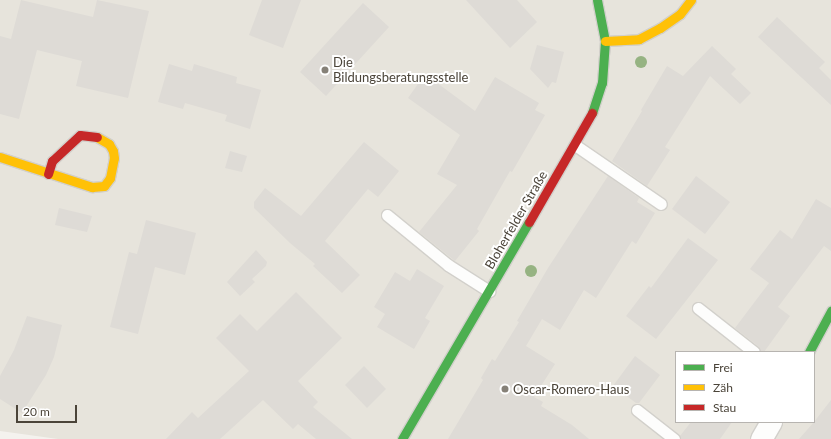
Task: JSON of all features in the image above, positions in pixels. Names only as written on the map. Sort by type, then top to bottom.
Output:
[{"type":"street","name":"Bloherfelder Straße","points":[[402,439],[575,145],[595,107],[605,62],[605,41],[597,0]]},
{"type":"street","points":[[605,41],[639,39],[660,28],[680,14],[691,0]]},
{"type":"street","points":[[0,157],[48,174],[92,187],[104,186],[110,178],[114,151],[109,144],[95,135],[80,135],[52,162],[48,174]]},
{"type":"street","points":[[810,351],[831,311]]},
{"type":"street","points":[[762,439],[770,423]]},
{"type":"lane","points":[[575,145],[661,204]]},
{"type":"lane","points":[[387,215],[448,265],[489,291]]},
{"type":"lane","points":[[698,308],[753,351]]},
{"type":"lane","points":[[637,410],[674,439]]},
{"type":"shaded area","points":[[0,0],[831,0],[831,439],[58,439],[0,431]]},
{"type":"building","points":[[21,0],[93,17],[97,0],[149,11],[128,98],[76,86],[82,61],[37,50],[19,119],[0,114],[0,36],[11,39]]},
{"type":"building","points":[[262,0],[301,0],[283,48],[249,35]]},
{"type":"building","points":[[466,0],[517,0],[537,22],[510,48]]},
{"type":"building","points":[[363,3],[389,27],[326,96],[300,72]]},
{"type":"building","points":[[777,17],[825,62],[819,68],[831,80],[831,105],[758,37]]},
{"type":"building","points":[[537,45],[564,52],[556,83],[552,82],[548,88],[530,69]]},
{"type":"building","points":[[712,46],[736,69],[731,74],[751,93],[740,104],[710,76],[665,147],[670,150],[647,186],[612,161],[667,66],[683,76]]},
{"type":"building","points":[[169,64],[192,71],[194,64],[237,77],[236,83],[261,90],[250,129],[225,121],[227,115],[185,103],[183,109],[158,102]]},
{"type":"building","points":[[425,74],[475,111],[495,77],[539,103],[535,110],[545,115],[512,172],[510,171],[477,229],[479,231],[455,261],[419,232],[457,185],[437,174],[460,135],[408,98]]},
{"type":"building","points":[[364,142],[399,171],[378,197],[368,189],[325,241],[360,275],[342,293],[313,266],[315,264],[290,243],[254,208],[254,202],[265,188],[301,216]]},
{"type":"building","points":[[230,151],[247,156],[242,172],[225,168]]},
{"type":"building","points":[[608,176],[639,198],[637,202],[655,213],[636,244],[632,241],[596,298],[584,290],[560,330],[542,319],[526,346],[555,364],[534,397],[543,402],[541,406],[572,425],[589,439],[448,439],[483,380],[481,378],[492,359],[495,361],[519,322],[517,321],[548,268]]},
{"type":"building","points":[[696,176],[730,202],[705,234],[672,209]]},
{"type":"building","points":[[816,199],[831,208],[831,251],[824,246],[778,307],[790,316],[765,351],[760,351],[758,346],[735,328],[769,283],[750,269],[780,230],[792,239]]},
{"type":"building","points":[[59,208],[92,216],[87,232],[55,225]]},
{"type":"building","points":[[146,220],[196,233],[185,275],[155,267],[138,334],[110,327],[129,252],[137,254]]},
{"type":"building","points":[[688,238],[718,260],[656,339],[626,316],[649,286],[651,288]]},
{"type":"building","points":[[256,250],[267,262],[266,266],[252,279],[255,282],[240,296],[227,282]]},
{"type":"building","points":[[417,269],[444,286],[425,318],[430,321],[414,349],[377,327],[385,314],[374,307],[395,272],[410,281]]},
{"type":"building","points":[[296,292],[342,338],[298,381],[318,402],[313,407],[352,439],[316,439],[298,424],[293,429],[263,400],[220,439],[166,439],[192,412],[198,418],[249,371],[216,338],[240,314],[257,331]]},
{"type":"building","points":[[27,316],[62,325],[54,357],[46,375],[22,413],[0,399],[0,376],[14,350]]},
{"type":"building","points":[[635,356],[660,375],[639,403],[636,403],[613,386]]},
{"type":"building","points":[[364,366],[386,389],[367,408],[345,385]]},
{"type":"building","points":[[831,400],[831,439],[799,439],[813,423],[815,423],[815,421]]},
{"type":"building","points":[[690,423],[731,423],[720,439],[681,439],[680,436]]},
{"type":"traffic: fast","points":[[592,113],[602,83],[605,41],[597,0]]},
{"type":"traffic: fast","points":[[402,439],[529,222]]},
{"type":"traffic: fast","points":[[810,351],[831,311]]},
{"type":"traffic: slow","points":[[605,41],[639,39],[660,28],[680,14],[691,0]]},
{"type":"traffic: slow","points":[[0,157],[92,187],[104,186],[110,178],[114,158],[113,151],[109,144],[97,137]]},
{"type":"traffic: jam","points":[[529,222],[592,113]]},
{"type":"traffic: jam","points":[[48,174],[52,161],[80,135],[97,137]]},
{"type":"place","name":"Die Bildungsberatungsstelle","points":[[325,70]]},
{"type":"place","name":"Oscar-Romero-Haus","points":[[505,389]]}]
